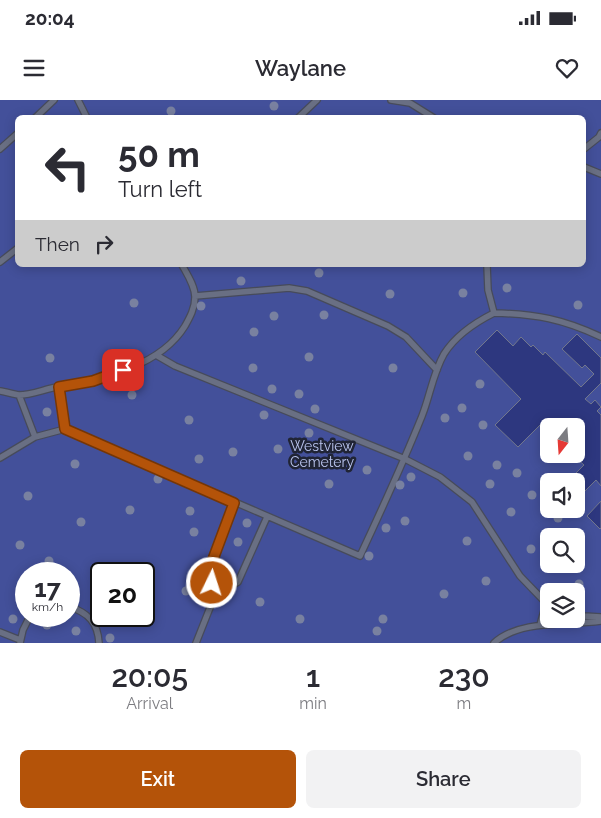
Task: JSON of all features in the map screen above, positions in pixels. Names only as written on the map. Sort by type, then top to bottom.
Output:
[{"type":"lane","points":[[37,115],[54,100]]},
{"type":"lane","points":[[78,100],[86,115]]},
{"type":"lane","points":[[301,115],[317,100]]},
{"type":"lane","points":[[391,100],[410,103],[429,115]]},
{"type":"lane","points":[[586,148],[599,138],[601,133]]},
{"type":"lane","points":[[0,149],[15,136]]},
{"type":"lane","points":[[586,168],[601,174]]},
{"type":"lane","points":[[0,262],[15,250]]},
{"type":"lane","points":[[0,391],[19,395],[93,381],[156,355],[181,332],[194,309],[195,296],[183,267]]},
{"type":"lane","points":[[487,267],[488,290],[494,313]]},
{"type":"lane","points":[[195,296],[288,288],[307,291],[388,326],[406,338],[438,370]]},
{"type":"lane","points":[[0,458],[35,437],[65,429],[360,556],[405,458],[429,399],[444,354],[465,330],[494,313],[533,315],[562,321],[601,337]]},
{"type":"lane","points":[[156,355],[175,366],[405,458],[440,477],[472,502],[520,576],[540,596]]},
{"type":"lane","points":[[59,387],[65,429]]},
{"type":"lane","points":[[19,395],[35,437]]},
{"type":"lane","points":[[196,643],[215,595],[209,570],[234,503]]},
{"type":"lane","points":[[215,595],[238,582],[267,517]]},
{"type":"lane","points":[[80,610],[90,619],[98,632],[99,643]]},
{"type":"lane","points":[[585,616],[601,619]]},
{"type":"lane","points":[[585,623],[601,619]]},
{"type":"lane","points":[[494,643],[509,633],[540,625]]},
{"type":"lane","points":[[0,632],[20,641],[26,627]]},
{"type":"green space","name":"Westview Cemetery","points":[[0,100],[601,100],[601,643],[0,643]]},
{"type":"building","points":[[497,330],[513,346],[521,337],[543,355],[545,352],[581,387],[594,374],[585,365],[582,368],[562,349],[577,334],[601,358],[601,383],[585,399],[591,404],[595,400],[601,407],[597,411],[601,415],[601,486],[596,480],[585,491],[585,473],[576,473],[584,465],[582,463],[585,463],[585,418],[540,418],[540,425],[518,447],[495,425],[521,399],[475,352]]},
{"type":"building","points":[[601,501],[601,528],[600,529],[587,516]]},
{"type":"route","points":[[123,370],[93,381],[59,387],[65,429],[234,503],[209,570],[212,583]]}]
